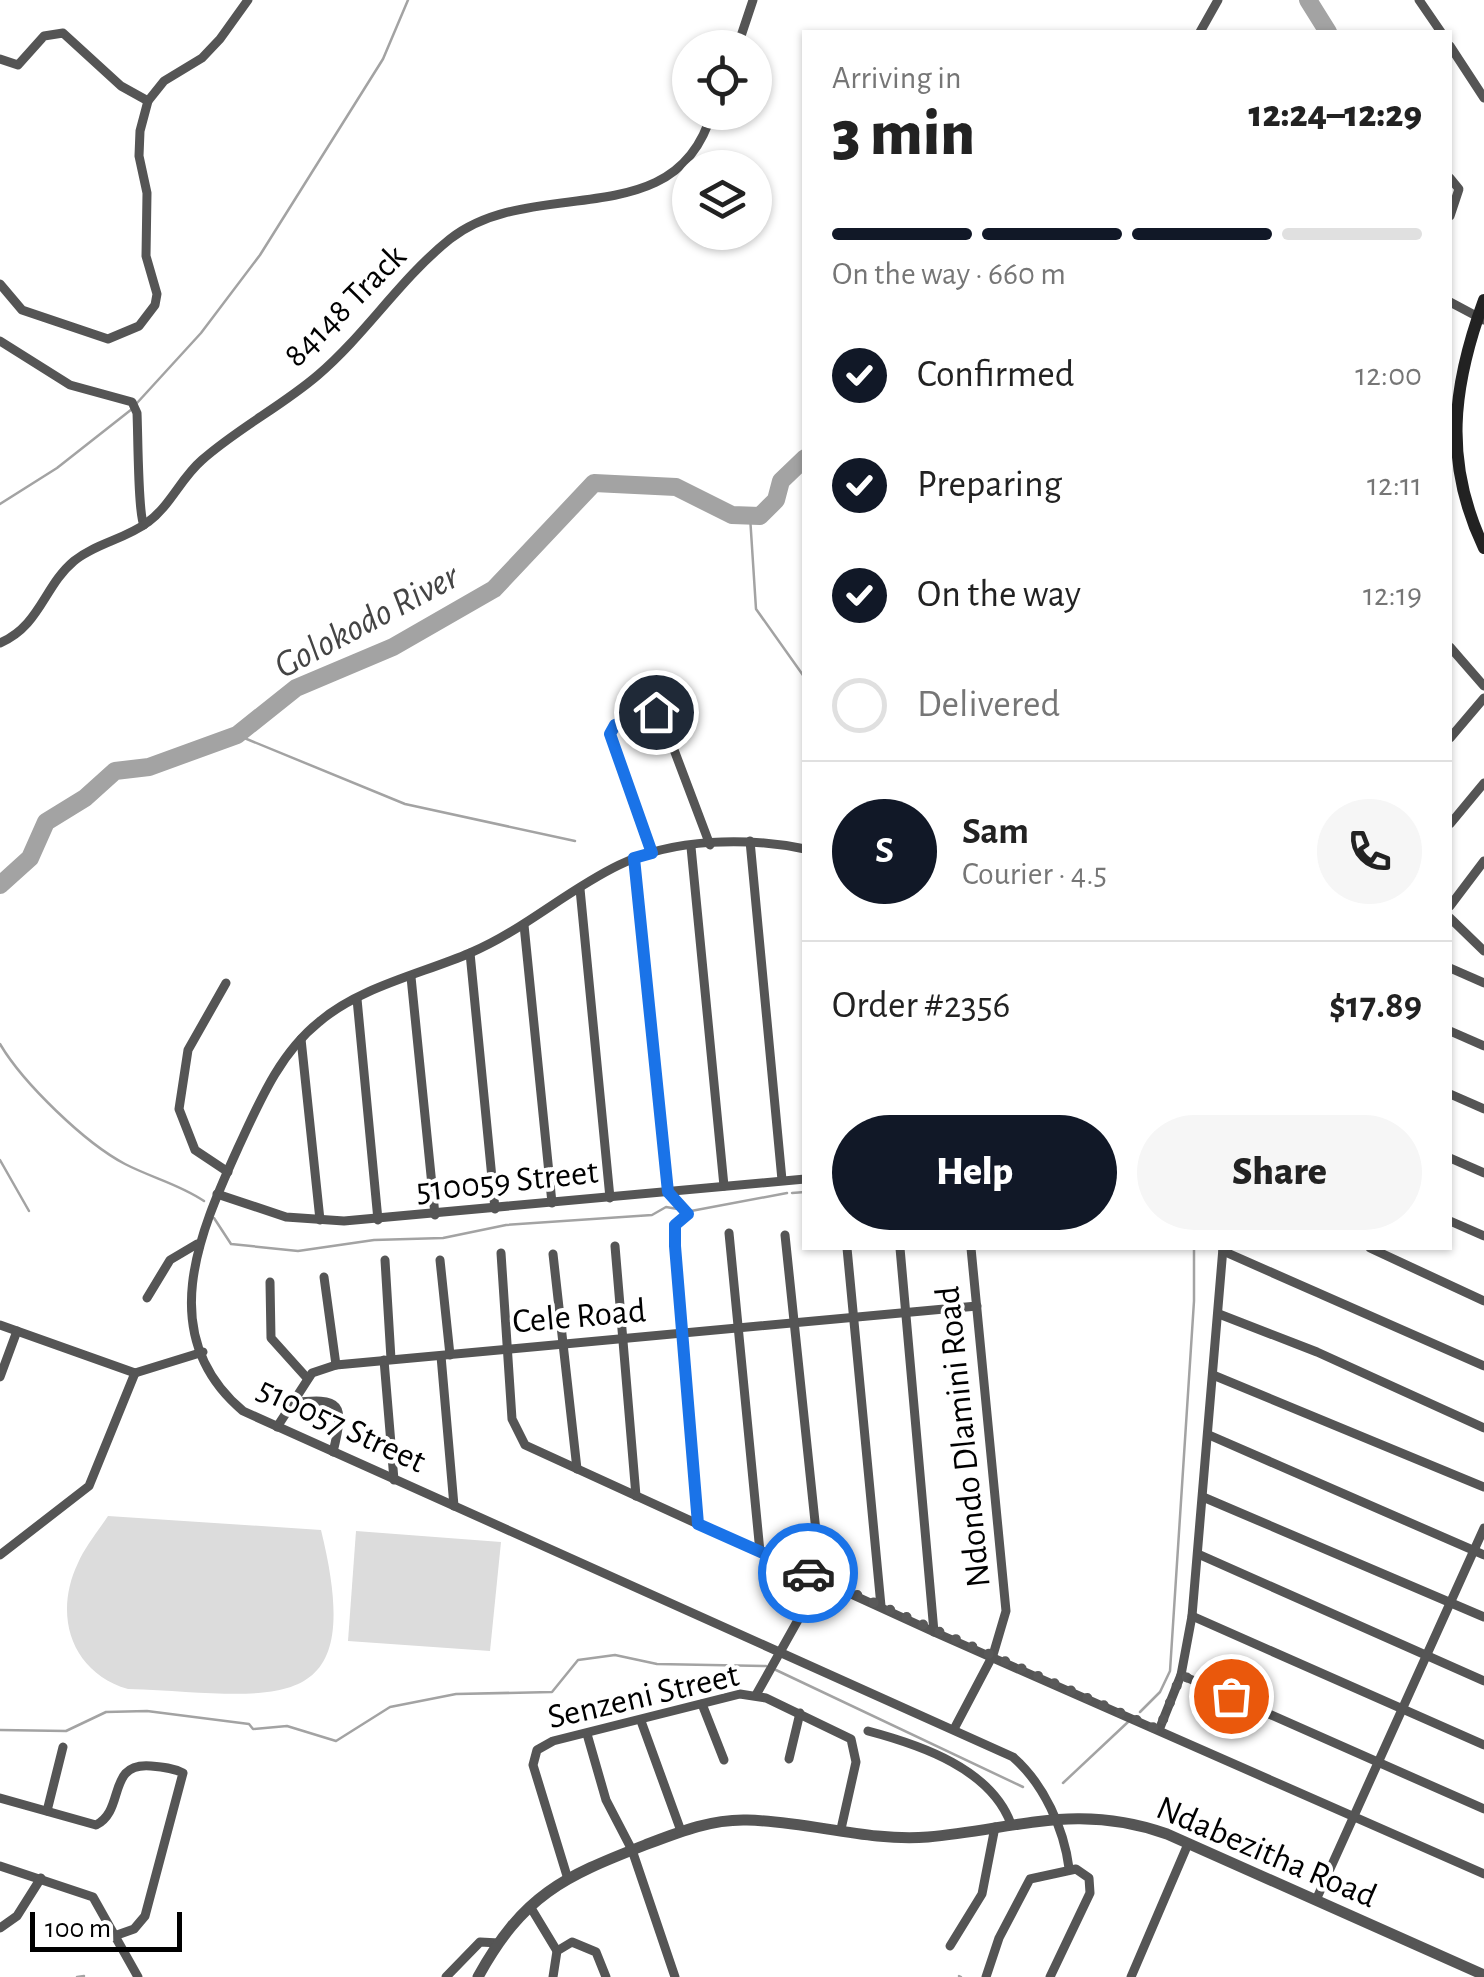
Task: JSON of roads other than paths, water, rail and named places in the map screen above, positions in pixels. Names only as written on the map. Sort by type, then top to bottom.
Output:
[{"type":"main road","points":[[1484,300],[1459,378],[1454,436],[1461,490],[1484,548]]},
{"type":"street","points":[[0,284],[22,310],[108,339],[129,333],[145,320],[157,294],[146,256],[146,193],[140,156],[140,131],[148,101],[164,81],[202,58],[220,40],[248,0]]},
{"type":"street","points":[[743,30],[753,0]]},
{"type":"street","points":[[1201,30],[1218,0]]},
{"type":"street","points":[[1420,0],[1441,30]]},
{"type":"street","points":[[0,59],[18,65],[44,36],[63,32],[122,86],[148,101]]},
{"type":"street","points":[[1452,49],[1484,98]]},
{"type":"street","name":"84148 Track","points":[[0,643],[35,618],[56,579],[72,563],[144,525],[198,463],[318,376],[449,240],[510,210],[574,202],[662,181],[696,154],[705,130]]},
{"type":"street","points":[[1452,180],[1459,189],[1452,210]]},
{"type":"street","points":[[1452,303],[1481,318]]},
{"type":"street","points":[[0,341],[70,386],[126,400],[135,406],[142,473],[139,512],[144,525]]},
{"type":"street","points":[[1452,649],[1484,686]]},
{"type":"street","points":[[1452,736],[1484,698]]},
{"type":"street","points":[[652,853],[610,734],[615,725],[652,712],[662,718],[710,845]]},
{"type":"street","points":[[1452,822],[1484,783]]},
{"type":"street","points":[[750,841],[782,1180]]},
{"type":"street","name":"510057 Street","points":[[802,849],[750,841],[634,858],[470,953],[358,999],[320,1020],[301,1039],[262,1097],[197,1244],[190,1294],[203,1352],[233,1402],[277,1427],[1020,1762],[1065,1839],[1069,1868],[1086,1874],[1091,1887],[1050,1977]]},
{"type":"street","points":[[690,847],[724,1186]]},
{"type":"street","points":[[634,858],[668,1192],[688,1214],[675,1225],[698,1524]]},
{"type":"street","points":[[1452,903],[1484,861]]},
{"type":"street","points":[[580,889],[610,1198]]},
{"type":"street","points":[[1452,920],[1484,949]]},
{"type":"street","points":[[524,925],[552,1203]]},
{"type":"street","points":[[470,953],[494,1209]]},
{"type":"street","points":[[1452,969],[1484,983]]},
{"type":"street","points":[[412,976],[435,1214]]},
{"type":"street","points":[[226,983],[188,1050],[179,1109],[195,1150],[228,1172]]},
{"type":"street","points":[[358,999],[378,1220]]},
{"type":"street","points":[[1452,1032],[1484,1046]]},
{"type":"street","points":[[301,1039],[320,1220]]},
{"type":"street","points":[[1452,1095],[1484,1109]]},
{"type":"street","points":[[1452,1159],[1484,1173]]},
{"type":"street","name":"510059 Street","points":[[218,1194],[286,1217],[378,1220],[802,1179]]},
{"type":"street","points":[[1452,1222],[1484,1236]]},
{"type":"street","points":[[730,1234],[760,1552]]},
{"type":"street","points":[[756,1695],[821,1579],[786,1235]]},
{"type":"street","points":[[147,1298],[170,1260],[197,1244]]},
{"type":"street","points":[[615,1246],[636,1496]]},
{"type":"street","points":[[847,1250],[882,1606]]},
{"type":"street","points":[[900,1250],[934,1632]]},
{"type":"street","name":"Ndondo Dlamini Road","points":[[954,1729],[993,1655],[1006,1611],[971,1250]]},
{"type":"street","points":[[1159,1730],[1181,1675],[1192,1616],[1223,1250]]},
{"type":"street","points":[[1225,1250],[1484,1366]]},
{"type":"street","points":[[1374,1250],[1484,1300]]},
{"type":"street","points":[[501,1253],[514,1430],[525,1444],[934,1632],[1484,1874]]},
{"type":"street","points":[[553,1254],[577,1469]]},
{"type":"street","points":[[385,1260],[394,1480]]},
{"type":"street","points":[[440,1260],[454,1506]]},
{"type":"street","points":[[324,1278],[336,1365]]},
{"type":"street","points":[[270,1282],[271,1338],[307,1378],[277,1427]]},
{"type":"street","name":"Cele Road","points":[[307,1378],[316,1370],[336,1365],[977,1306]]},
{"type":"street","points":[[1219,1314],[1317,1352],[1484,1428]]},
{"type":"street","points":[[0,1325],[135,1374],[203,1352]]},
{"type":"street","points":[[0,1377],[17,1331]]},
{"type":"street","points":[[0,1555],[90,1486],[135,1374]]},
{"type":"street","points":[[1213,1375],[1484,1487]]},
{"type":"street","points":[[292,1403],[319,1400],[336,1404],[341,1414],[333,1452]]},
{"type":"street","points":[[1209,1435],[1479,1553]]},
{"type":"street","points":[[1203,1497],[1484,1617]]},
{"type":"street","points":[[1316,1900],[1450,1602],[1479,1553],[1484,1528]]},
{"type":"street","points":[[1198,1554],[1484,1681]]},
{"type":"street","points":[[1192,1616],[1484,1745]]},
{"type":"street","points":[[1181,1675],[1484,1809]]},
{"type":"street","name":"Senzeni Street","points":[[567,1876],[533,1759],[537,1750],[553,1740],[702,1704],[756,1695],[845,1732],[855,1745],[856,1762],[841,1829]]},
{"type":"street","points":[[702,1704],[724,1760]]},
{"type":"street","points":[[789,1758],[800,1713]]},
{"type":"street","points":[[641,1721],[681,1832]]},
{"type":"street","points":[[868,1731],[920,1746],[981,1780],[1000,1799],[1011,1824]]},
{"type":"street","points":[[588,1734],[606,1800],[632,1850],[676,1977]]},
{"type":"street","points":[[48,1811],[63,1747]]},
{"type":"street","points":[[0,1798],[96,1825],[109,1814],[120,1776],[129,1768],[144,1766],[183,1774],[146,1916],[134,1929],[117,1935]]},
{"type":"street","name":"Ndabezitha Road","points":[[478,1977],[499,1944],[567,1876],[681,1832],[748,1820],[918,1838],[1054,1817],[1126,1821],[1188,1844],[1484,1975]]},
{"type":"street","points":[[950,1946],[982,1894],[994,1827]]},
{"type":"street","points":[[1131,1977],[1188,1844]]},
{"type":"street","points":[[0,1866],[93,1898],[138,1977]]},
{"type":"street","points":[[986,1977],[999,1938],[1030,1878],[1069,1868]]},
{"type":"street","points":[[0,1928],[17,1916],[41,1878]]},
{"type":"street","points":[[531,1908],[557,1951],[553,1977]]},
{"type":"street","points":[[446,1977],[480,1942],[499,1944]]},
{"type":"street","points":[[557,1951],[572,1942],[590,1946],[606,1977]]},
{"type":"waterway","points":[[137,403],[201,333],[260,255],[383,59],[408,0]]},
{"type":"waterway","name":"Golokodo River","points":[[1308,0],[1327,30]]},
{"type":"waterway","points":[[0,504],[57,468],[132,409]]},
{"type":"waterway","name":"Golokodo River","points":[[0,885],[30,858],[46,822],[85,798],[115,771],[149,767],[237,735],[296,688],[393,647],[494,589],[594,483],[676,487],[732,515],[760,516],[776,500],[781,481],[802,461]]},
{"type":"waterway","points":[[750,516],[756,609],[802,674]]},
{"type":"waterway","points":[[237,735],[405,804],[575,841]]},
{"type":"waterway","points":[[0,1044],[39,1094],[92,1142],[125,1164],[204,1201]]},
{"type":"waterway","points":[[0,1160],[29,1211]]},
{"type":"waterway","points":[[792,1193],[802,1192]]},
{"type":"waterway","points":[[691,1211],[787,1193]]},
{"type":"waterway","points":[[214,1218],[231,1244],[298,1251],[374,1240],[443,1238],[506,1225],[652,1215],[666,1207],[678,1209]]},
{"type":"waterway","points":[[1140,1712],[1160,1692],[1170,1671],[1194,1250]]},
{"type":"waterway","points":[[0,1730],[66,1731],[106,1712],[147,1711],[249,1724],[253,1729],[287,1726],[336,1741],[390,1707],[456,1694],[552,1692],[578,1660],[615,1655],[657,1664],[766,1666]]},
{"type":"waterway","points":[[776,1670],[1023,1787]]},
{"type":"waterway","points":[[1063,1783],[1128,1722]]},
{"type":"waterway","points":[[77,1977],[84,1976]]}]
